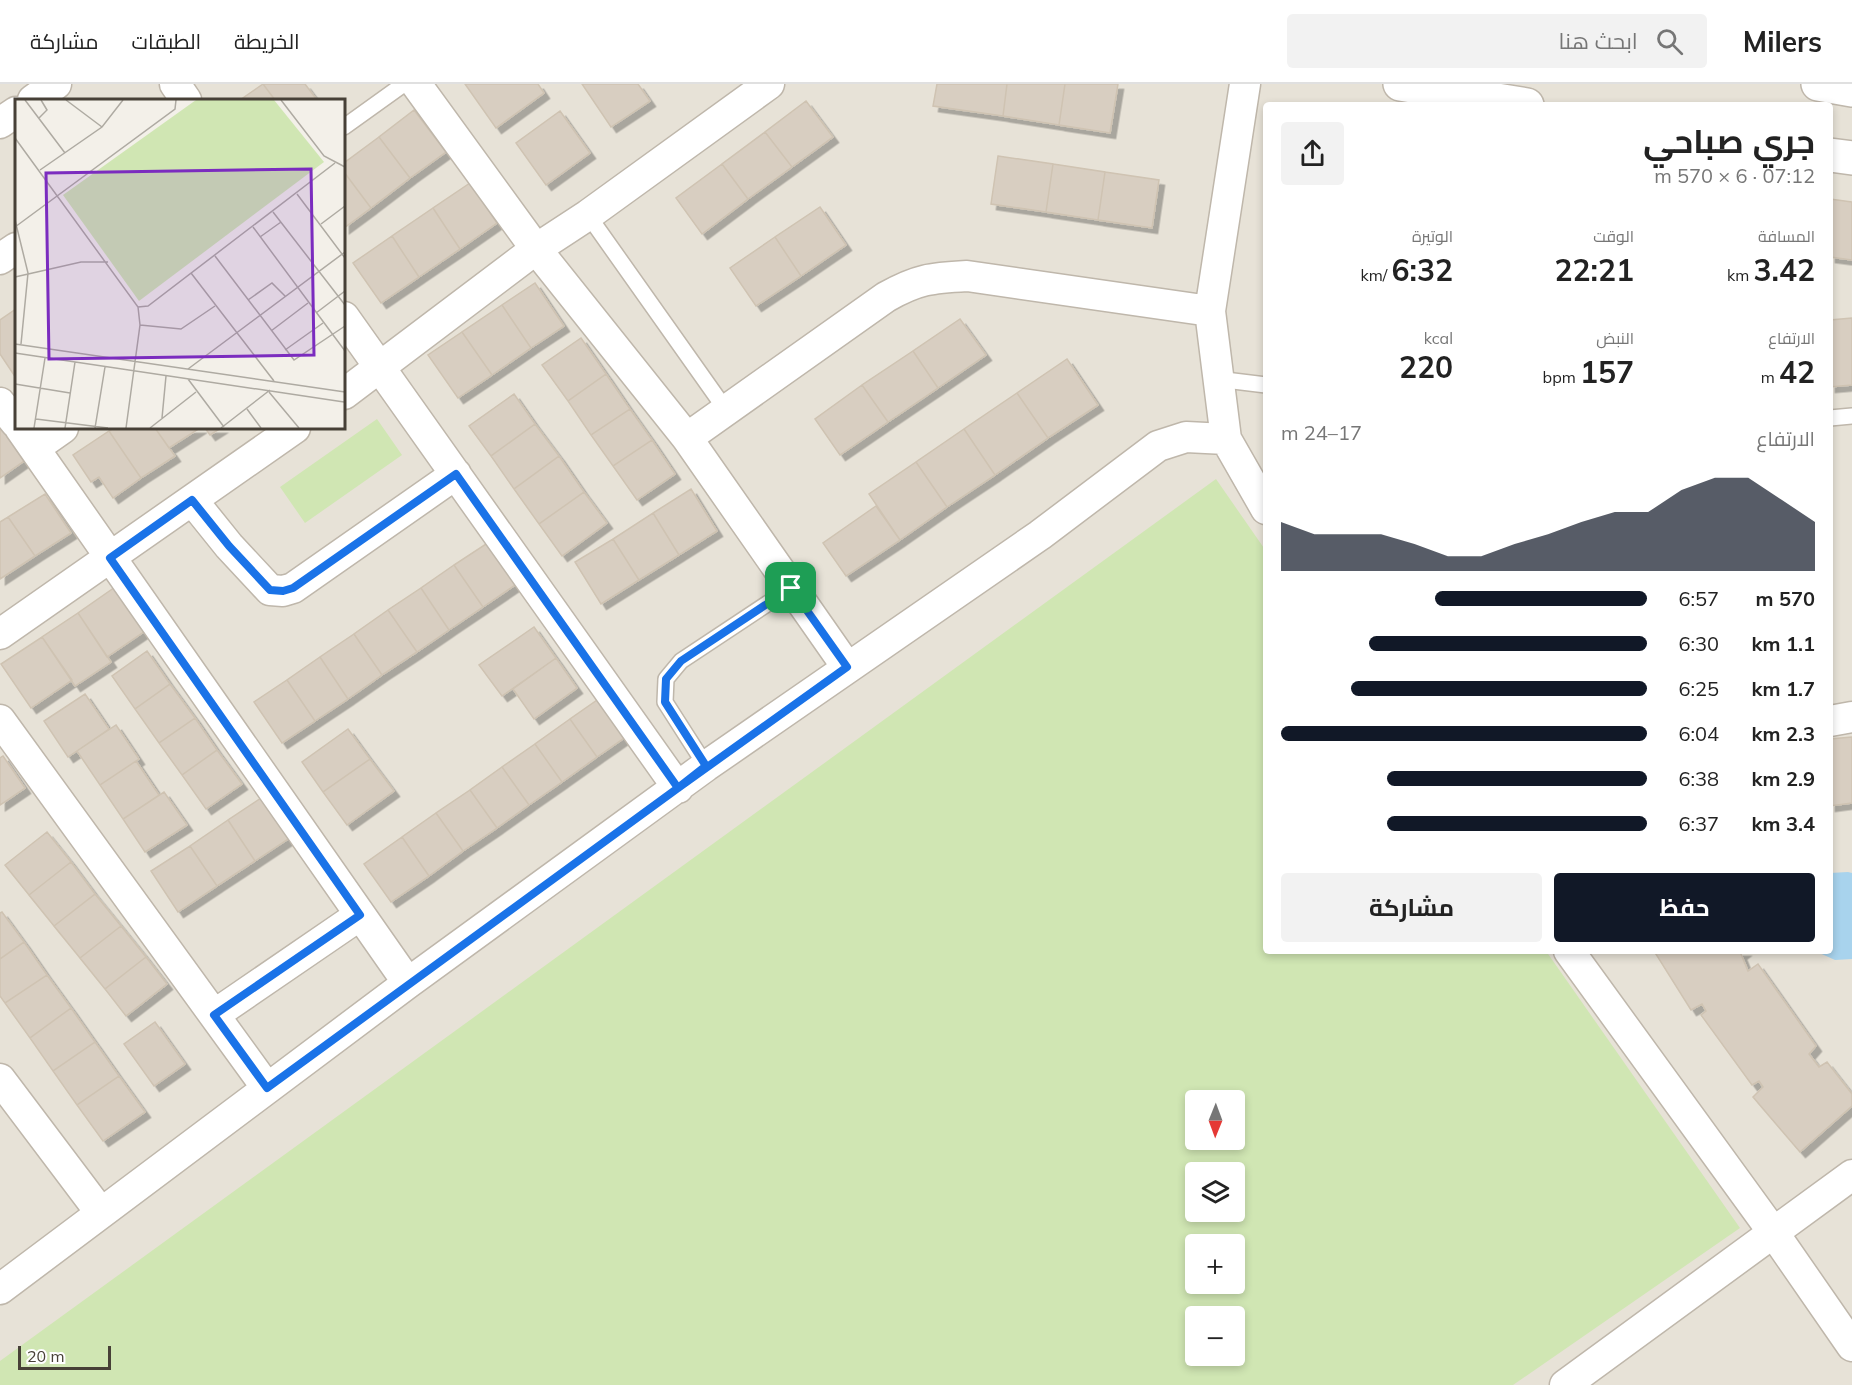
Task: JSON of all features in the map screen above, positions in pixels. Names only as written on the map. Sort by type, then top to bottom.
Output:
[{"type":"street","points":[[34,99],[56,84]]},
{"type":"street","points":[[175,84],[185,99]]},
{"type":"street","points":[[416,84],[536,249],[687,438],[847,667]]},
{"type":"street","points":[[345,393],[536,249],[588,215],[769,84]]},
{"type":"street","points":[[1245,84],[1210,311],[1226,440],[1263,504]]},
{"type":"street","points":[[1400,84],[1509,102]]},
{"type":"street","points":[[1818,84],[1852,90]]},
{"type":"street","points":[[0,123],[15,113]]},
{"type":"street","points":[[1833,156],[1852,159]]},
{"type":"street","points":[[0,259],[15,249]]},
{"type":"street","points":[[687,438],[886,297],[912,282],[967,276],[1210,311]]},
{"type":"street","points":[[345,318],[678,788]]},
{"type":"street","points":[[0,403],[15,422]]},
{"type":"street","points":[[59,429],[28,437],[110,558],[408,983]]},
{"type":"street","points":[[0,634],[295,429]]},
{"type":"street","points":[[0,1289],[408,983],[706,766],[1040,534],[1158,446],[1186,437],[1226,440]]},
{"type":"street","points":[[192,500],[229,546],[270,590],[283,591],[293,588],[456,474]]},
{"type":"street","points":[[1833,720],[1852,717]]},
{"type":"street","points":[[0,720],[267,1088]]},
{"type":"street","points":[[214,1015],[360,915]]},
{"type":"street","points":[[1571,954],[1773,1232],[1852,1346]]},
{"type":"street","points":[[0,1078],[101,1213]]},
{"type":"street","points":[[1565,1385],[1852,1175]]},
{"type":"lane","points":[[345,125],[404,84]]},
{"type":"lane","points":[[588,215],[726,410]]},
{"type":"lane","points":[[1217,379],[1263,385]]},
{"type":"lane","points":[[1833,418],[1852,416]]},
{"type":"lane","points":[[706,766],[665,702],[666,679],[681,661],[791,588]]},
{"type":"shaded area","points":[[0,84],[1852,84],[1852,1385],[0,1385]]},
{"type":"green space","points":[[377,419],[402,455],[305,523],[280,487]]},
{"type":"green space","points":[[1216,479],[1263,547],[1263,954],[1548,954],[1740,1228],[1513,1385],[0,1385],[0,1361]]},
{"type":"water","points":[[1833,873],[1852,873],[1852,959],[1835,960],[1822,954],[1833,954]]},
{"type":"building","points":[[263,84],[274,99],[241,99]]},
{"type":"building","points":[[263,84],[305,84],[316,99],[274,99]]},
{"type":"building","points":[[465,84],[538,84],[544,93],[496,128]]},
{"type":"building","points":[[582,84],[638,84],[650,101],[611,127]]},
{"type":"building","points":[[937,84],[1007,84],[1003,116],[933,106]]},
{"type":"building","points":[[1007,84],[1065,84],[1059,125],[1003,116]]},
{"type":"building","points":[[1065,84],[1118,84],[1110,133],[1059,125]]},
{"type":"building","points":[[806,101],[833,137],[792,167],[765,132]]},
{"type":"building","points":[[414,110],[446,152],[410,178],[379,137]]},
{"type":"building","points":[[560,111],[590,153],[546,185],[516,143]]},
{"type":"building","points":[[765,132],[792,167],[748,199],[722,164]]},
{"type":"building","points":[[379,137],[410,178],[371,208],[345,173],[345,162]]},
{"type":"building","points":[[998,156],[1053,164],[1046,212],[991,204]]},
{"type":"building","points":[[722,164],[748,199],[702,234],[676,198]]},
{"type":"building","points":[[1053,164],[1105,172],[1098,220],[1046,212]]},
{"type":"building","points":[[1105,172],[1159,180],[1152,228],[1098,220]]},
{"type":"building","points":[[345,173],[371,208],[345,227]]},
{"type":"building","points":[[470,183],[497,223],[460,249],[433,208]]},
{"type":"building","points":[[1833,199],[1852,202],[1852,260],[1833,257]]},
{"type":"building","points":[[820,207],[846,245],[801,276],[775,237]]},
{"type":"building","points":[[433,208],[460,249],[419,277],[392,236]]},
{"type":"building","points":[[392,236],[419,277],[381,303],[353,263]]},
{"type":"building","points":[[775,237],[801,276],[756,306],[730,268]]},
{"type":"building","points":[[535,283],[564,326],[531,348],[502,305]]},
{"type":"building","points":[[502,305],[531,348],[492,375],[462,332]]},
{"type":"building","points":[[15,310],[15,376],[0,354],[0,320]]},
{"type":"building","points":[[1852,318],[1852,385],[1833,387],[1833,320]]},
{"type":"building","points":[[960,319],[986,355],[938,388],[913,351]]},
{"type":"building","points":[[462,332],[492,375],[458,398],[428,355]]},
{"type":"building","points":[[581,338],[606,374],[568,401],[542,365]]},
{"type":"building","points":[[913,351],[938,388],[888,422],[862,385]]},
{"type":"building","points":[[1067,359],[1098,405],[1048,438],[1017,393]]},
{"type":"building","points":[[606,374],[630,409],[591,435],[568,401]]},
{"type":"building","points":[[862,385],[888,422],[840,455],[815,419]]},
{"type":"building","points":[[1017,393],[1048,438],[995,475],[964,429]]},
{"type":"building","points":[[514,394],[535,424],[491,456],[469,426]]},
{"type":"building","points":[[630,409],[652,440],[613,466],[591,435]]},
{"type":"building","points":[[535,424],[559,456],[514,489],[491,456]]},
{"type":"building","points":[[0,426],[24,461],[0,478]]},
{"type":"building","points":[[112,429],[156,429],[175,456],[141,478],[109,431]]},
{"type":"building","points":[[156,429],[198,429],[169,448]]},
{"type":"building","points":[[206,429],[219,429],[210,435]]},
{"type":"building","points":[[964,429],[995,475],[947,507],[916,462]]},
{"type":"building","points":[[109,431],[141,478],[113,498],[99,477],[91,482],[73,455]]},
{"type":"building","points":[[652,440],[675,474],[637,500],[613,466]]},
{"type":"building","points":[[559,456],[584,492],[539,524],[514,489]]},
{"type":"building","points":[[916,462],[947,507],[900,540],[869,494]]},
{"type":"building","points":[[691,489],[717,531],[679,555],[653,513]]},
{"type":"building","points":[[584,492],[607,523],[562,556],[539,524]]},
{"type":"building","points":[[45,494],[71,533],[35,556],[8,517]]},
{"type":"building","points":[[876,506],[900,540],[846,576],[823,543]]},
{"type":"building","points":[[653,513],[679,555],[639,580],[613,539]]},
{"type":"building","points":[[8,517],[35,556],[0,579],[0,522]]},
{"type":"building","points":[[613,539],[639,580],[601,604],[575,562]]},
{"type":"building","points":[[489,542],[518,583],[483,607],[454,565]]},
{"type":"building","points":[[454,565],[483,607],[449,630],[421,588]]},
{"type":"building","points":[[118,585],[148,629],[107,657],[78,613]]},
{"type":"building","points":[[421,588],[449,630],[417,652],[388,610]]},
{"type":"building","points":[[388,610],[417,652],[382,675],[354,634]]},
{"type":"building","points":[[78,613],[111,662],[75,686],[42,637]]},
{"type":"building","points":[[534,627],[556,658],[502,696],[479,665]]},
{"type":"building","points":[[354,634],[382,675],[348,699],[320,657]]},
{"type":"building","points":[[42,637],[72,680],[31,708],[1,664]]},
{"type":"building","points":[[147,651],[170,684],[135,709],[112,676]]},
{"type":"building","points":[[320,657],[348,699],[315,721],[287,680]]},
{"type":"building","points":[[556,658],[577,688],[534,719],[513,689]]},
{"type":"building","points":[[287,680],[315,721],[282,743],[254,702]]},
{"type":"building","points":[[170,684],[195,718],[159,743],[135,709]]},
{"type":"building","points":[[85,694],[109,729],[68,757],[44,721]]},
{"type":"building","points":[[600,698],[627,736],[597,757],[570,719]]},
{"type":"building","points":[[195,718],[217,750],[182,775],[159,743]]},
{"type":"building","points":[[570,719],[597,757],[562,782],[535,744]]},
{"type":"building","points":[[116,725],[139,759],[100,785],[77,751]]},
{"type":"building","points":[[348,729],[370,759],[323,792],[302,762]]},
{"type":"building","points":[[1852,737],[1852,803],[1833,806],[1833,739]]},
{"type":"building","points":[[535,744],[562,782],[529,805],[502,767]]},
{"type":"building","points":[[217,750],[242,784],[206,809],[182,775]]},
{"type":"building","points":[[3,756],[25,788],[0,805],[0,758]]},
{"type":"building","points":[[370,759],[394,791],[347,825],[323,792]]},
{"type":"building","points":[[136,761],[159,795],[123,819],[100,785]]},
{"type":"building","points":[[502,767],[529,805],[497,828],[470,790]]},
{"type":"building","points":[[470,790],[497,828],[463,851],[436,813]]},
{"type":"building","points":[[164,792],[187,825],[145,852],[123,819]]},
{"type":"building","points":[[264,796],[291,837],[255,861],[228,820]]},
{"type":"building","points":[[436,813],[463,851],[429,876],[402,837]]},
{"type":"building","points":[[228,820],[255,861],[217,886],[190,846]]},
{"type":"building","points":[[47,832],[71,862],[29,895],[5,865]]},
{"type":"building","points":[[402,837],[429,876],[391,902],[364,864]]},
{"type":"building","points":[[190,846],[217,886],[178,912],[151,871]]},
{"type":"building","points":[[71,862],[95,894],[54,926],[29,895]]},
{"type":"building","points":[[95,894],[121,926],[80,958],[54,926]]},
{"type":"building","points":[[2,912],[24,942],[0,959],[0,913]]},
{"type":"building","points":[[121,926],[146,957],[105,989],[80,958]]},
{"type":"building","points":[[24,942],[47,975],[5,1003],[0,996],[0,959]]},
{"type":"building","points":[[1656,954],[1741,954],[1748,971],[1758,964],[1816,1046],[1809,1054],[1819,1067],[1827,1062],[1852,1094],[1852,1106],[1800,1152],[1753,1097],[1763,1087],[1759,1081],[1752,1085],[1701,1015],[1706,1011],[1702,1004],[1691,1010]]},
{"type":"building","points":[[146,957],[167,984],[126,1016],[105,989]]},
{"type":"building","points":[[47,975],[71,1008],[30,1038],[5,1003]]},
{"type":"building","points":[[71,1008],[95,1042],[53,1071],[30,1038]]},
{"type":"building","points":[[155,1022],[185,1064],[154,1086],[124,1044]]},
{"type":"building","points":[[95,1042],[119,1076],[77,1105],[53,1071]]},
{"type":"building","points":[[119,1076],[145,1112],[103,1141],[77,1105]]},
{"type":"route","points":[[791,588],[672,668],[663,690],[665,702],[706,766],[678,788],[456,474],[293,588],[283,591],[270,590],[229,546],[192,500],[110,558],[360,915],[214,1015],[267,1088],[408,983],[678,788],[706,766],[847,667],[791,588]]}]
